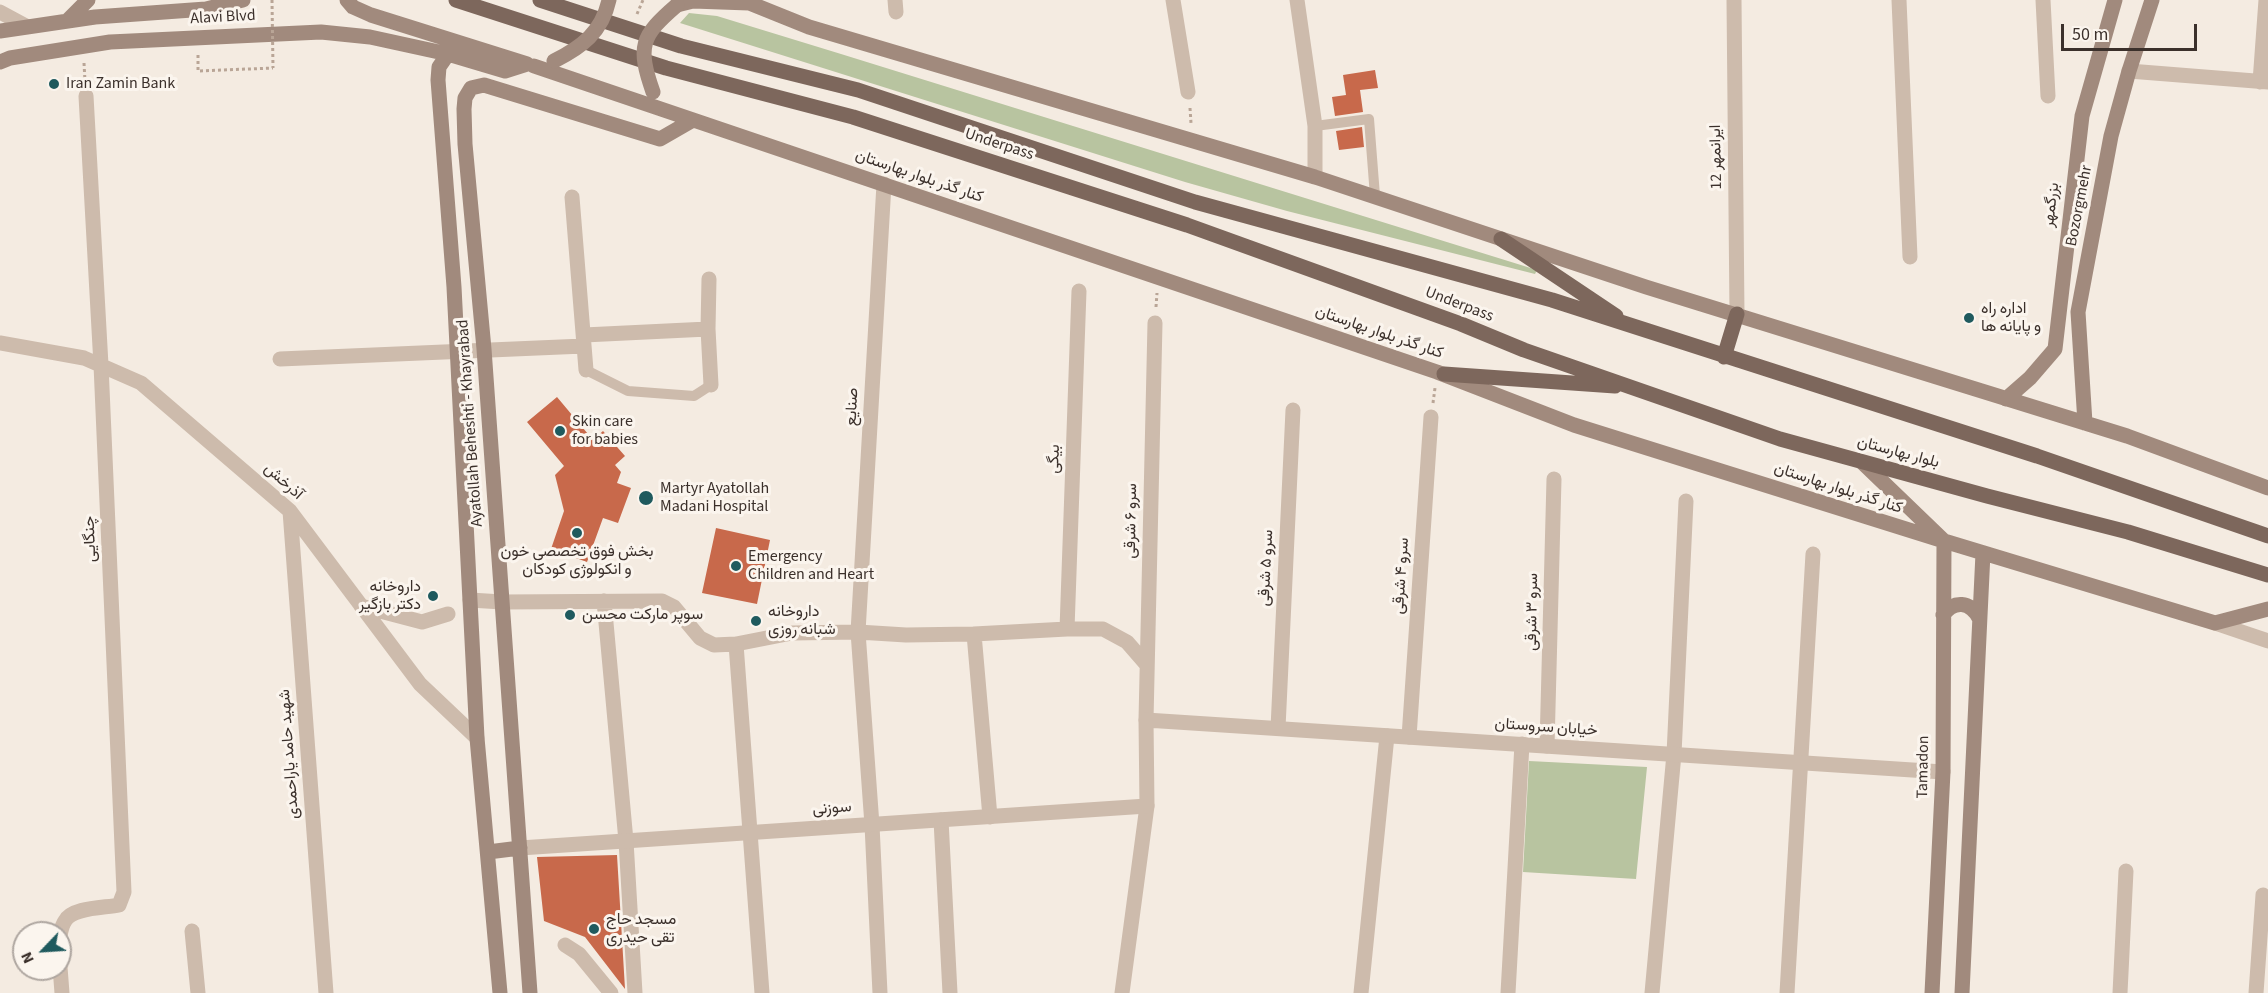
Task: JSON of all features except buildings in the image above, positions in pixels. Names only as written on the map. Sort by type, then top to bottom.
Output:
[{"type":"main road","points":[[68,20],[88,0]]},
{"type":"main road","name":"Alavi Blvd","points":[[0,31],[68,20],[206,9],[243,0]]},
{"type":"main road","name":"کنار گذر بلوار بهارستان","points":[[347,0],[353,7],[371,15],[530,65],[1159,276],[1441,373],[1574,425],[2215,623]]},
{"type":"main road","name":"Underpass","points":[[456,0],[666,68],[853,117],[1187,225],[1461,324],[1524,350]]},
{"type":"main road","name":"Underpass","points":[[540,0],[681,46],[858,90],[1195,202],[1552,300],[1634,328]]},
{"type":"main road","name":"Alavi Blvd","points":[[0,62],[10,58],[121,41],[321,32],[370,37],[448,54],[505,70],[554,61],[577,50],[601,25],[609,0]]},
{"type":"main road","name":"بزرگمهر","points":[[2006,399],[2030,378],[2055,349],[2082,116],[2115,0]]},
{"type":"main road","name":"Bozorgmehr","points":[[2085,423],[2078,312],[2111,136],[2152,0]]},
{"type":"main road","points":[[693,120],[666,106],[653,92],[645,68],[644,45],[654,25],[677,4],[693,1],[746,2],[809,27],[1314,177],[1646,287],[2127,436],[2268,488]]},
{"type":"main road","name":"Ayatollah Beheshti - Khayrabad","points":[[448,54],[439,67],[438,80],[458,350],[477,738],[500,993]]},
{"type":"main road","name":"Ayatollah Beheshti - Khayrabad","points":[[530,993],[484,349],[465,144],[465,98],[471,88],[483,85],[508,91],[588,119],[660,139],[693,120]]},
{"type":"main road","points":[[1501,239],[1634,328],[2037,456],[2268,537]]},
{"type":"main road","points":[[1724,357],[1737,314]]},
{"type":"main road","name":"بلوار بهارستان","points":[[1524,350],[1780,439],[2128,532],[2268,575]]},
{"type":"main road","points":[[1441,373],[1638,388]]},
{"type":"main road","points":[[1863,463],[1944,541]]},
{"type":"main road","name":"Tamadon","points":[[1932,993],[1943,772],[1944,541]]},
{"type":"main road","points":[[1962,993],[1983,553]]},
{"type":"main road","points":[[1943,615],[1948,608],[1957,603],[1966,604],[1975,610],[1979,618]]},
{"type":"main road","points":[[2215,623],[2268,609]]},
{"type":"main road","points":[[488,852],[520,849]]},
{"type":"street","points":[[1173,0],[1188,92]]},
{"type":"street","points":[[1297,0],[1315,126],[1314,177]]},
{"type":"street","name":"ایرانمهر 12","points":[[1734,0],[1737,314]]},
{"type":"street","points":[[1899,0],[1910,257]]},
{"type":"street","points":[[2043,0],[2048,96]]},
{"type":"street","points":[[2129,71],[2264,82],[2266,0]]},
{"type":"street","points":[[0,12],[26,26]]},
{"type":"street","name":"چنگایی","points":[[64,921],[79,910],[104,909],[119,905],[124,892],[101,365],[86,96]]},
{"type":"street","name":"صنایع","points":[[880,993],[872,825],[858,632],[884,184]]},
{"type":"street","points":[[572,197],[586,370]]},
{"type":"street","points":[[709,279],[708,329],[711,385]]},
{"type":"street","name":"بیگی","points":[[1067,629],[1079,291]]},
{"type":"street","name":"سرو ۶ شرقی","points":[[1122,993],[1147,806],[1146,720],[1155,323]]},
{"type":"street","points":[[280,359],[484,349],[708,329]]},
{"type":"street","name":"آذرخش","points":[[0,343],[84,357],[141,383],[290,511],[420,684],[477,738]]},
{"type":"street","name":"سرو ۵ شرقی","points":[[1278,728],[1293,410]]},
{"type":"street","name":"سرو ۴ شرقی","points":[[1409,737],[1431,417]]},
{"type":"street","name":"سرو ۳ شرقی","points":[[1547,746],[1554,479]]},
{"type":"street","points":[[1652,993],[1674,754],[1686,501]]},
{"type":"street","name":"شهید حامد یاراحمدی","points":[[290,511],[327,993]]},
{"type":"street","points":[[1787,993],[1813,554]]},
{"type":"street","points":[[470,600],[502,602],[662,601],[674,607],[700,638],[714,645],[736,644],[792,633],[858,632],[906,635],[1103,629],[1126,642],[1147,665]]},
{"type":"street","points":[[604,601],[626,841],[635,993]]},
{"type":"street","points":[[361,606],[422,622],[448,614]]},
{"type":"street","name":"کنار گذر بلوار بهارستان","points":[[2215,623],[2268,641]]},
{"type":"street","points":[[974,634],[990,817]]},
{"type":"street","points":[[736,644],[762,993]]},
{"type":"street","name":"خیابان سروستان","points":[[1146,720],[1943,772]]},
{"type":"street","points":[[1361,993],[1387,736]]},
{"type":"street","points":[[1508,993],[1522,744]]},
{"type":"street","name":"سوزنی","points":[[520,849],[1147,806]]},
{"type":"street","points":[[941,820],[950,993]]},
{"type":"street","points":[[2120,993],[2126,871]]},
{"type":"street","points":[[2256,993],[2263,894]]},
{"type":"street","points":[[192,932],[198,993]]},
{"type":"street","points":[[565,945],[579,954],[611,993]]},
{"type":"lane","points":[[1315,126],[1369,118],[1375,196]]},
{"type":"lane","points":[[586,370],[628,391],[694,396],[711,385]]},
{"type":"path","points":[[198,71],[273,68],[272,0]]},
{"type":"path","points":[[83,47],[86,96]]},
{"type":"path","points":[[1188,92],[1193,140]]},
{"type":"path","points":[[1155,323],[1159,276]]},
{"type":"path","points":[[1431,417],[1441,373]]},
{"type":"green space","points":[[689,13],[717,16],[1537,270],[1535,274],[1287,211],[1185,182],[680,23]]},
{"type":"green space","points":[[1529,761],[1647,767],[1636,879],[1523,872]]},
{"type":"place","name":"Iran Zamin Bank","points":[[54,84]]},
{"type":"place","name":"اداره راه و پایانه ها","points":[[1969,318]]},
{"type":"place","name":"Skin care for babies","points":[[560,431]]},
{"type":"place","name":"Martyr Ayatollah Madani Hospital","points":[[646,498]]},
{"type":"place","name":"بخش فوق تخصصی خون و انکولوژی کودکان","points":[[577,533]]},
{"type":"place","name":"Emergency Children and Heart","points":[[736,566]]},
{"type":"place","name":"داروخانه دکتر بازگیر","points":[[433,596]]},
{"type":"place","name":"سوپر مارکت محسن","points":[[570,615]]},
{"type":"place","name":"داروخانه شبانه روزی","points":[[756,621]]},
{"type":"place","name":"مسجد حاج تقی حیدری","points":[[594,929]]}]
